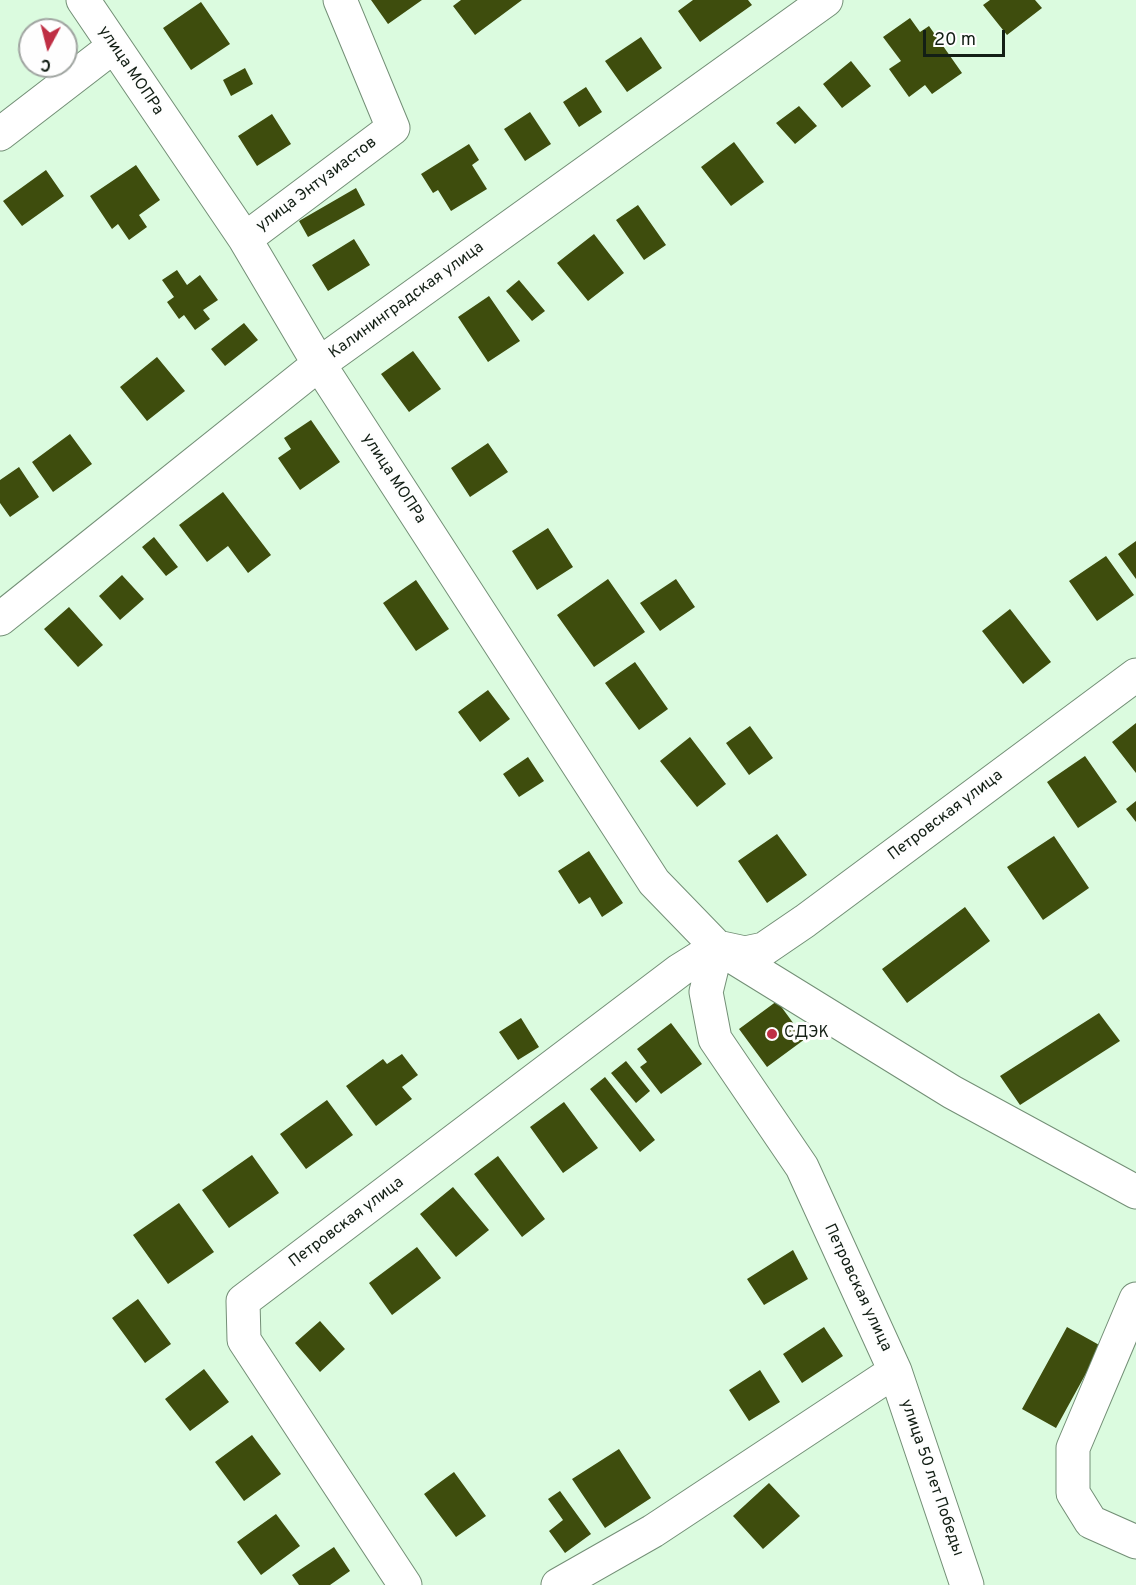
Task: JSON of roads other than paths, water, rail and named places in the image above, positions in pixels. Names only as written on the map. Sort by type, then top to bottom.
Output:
[{"type":"street","name":"улица МОПРа","points":[[83,0],[245,239],[319,364],[654,882],[717,946],[952,1092],[1136,1192]]},
{"type":"street","name":"улица Энтузиастов","points":[[245,239],[393,128],[340,0]]},
{"type":"street","name":"Калининградская улица","points":[[0,619],[319,364],[826,0]]},
{"type":"street","points":[[0,134],[113,47]]},
{"type":"street","name":"Петровская улица","points":[[405,1585],[244,1340],[243,1301],[680,970],[717,946],[745,953],[764,950],[1136,675]]},
{"type":"street","name":"Петровская улица","points":[[558,1585],[653,1531],[895,1371],[801,1167],[716,1039],[706,992],[717,946]]},
{"type":"street","points":[[1136,1299],[1073,1448],[1073,1493],[1091,1522],[1136,1542]]},
{"type":"street","name":"улица 50 лет Победы","points":[[895,1371],[967,1585]]},
{"type":"place","name":"СДЭК","points":[[772,1034]]}]
